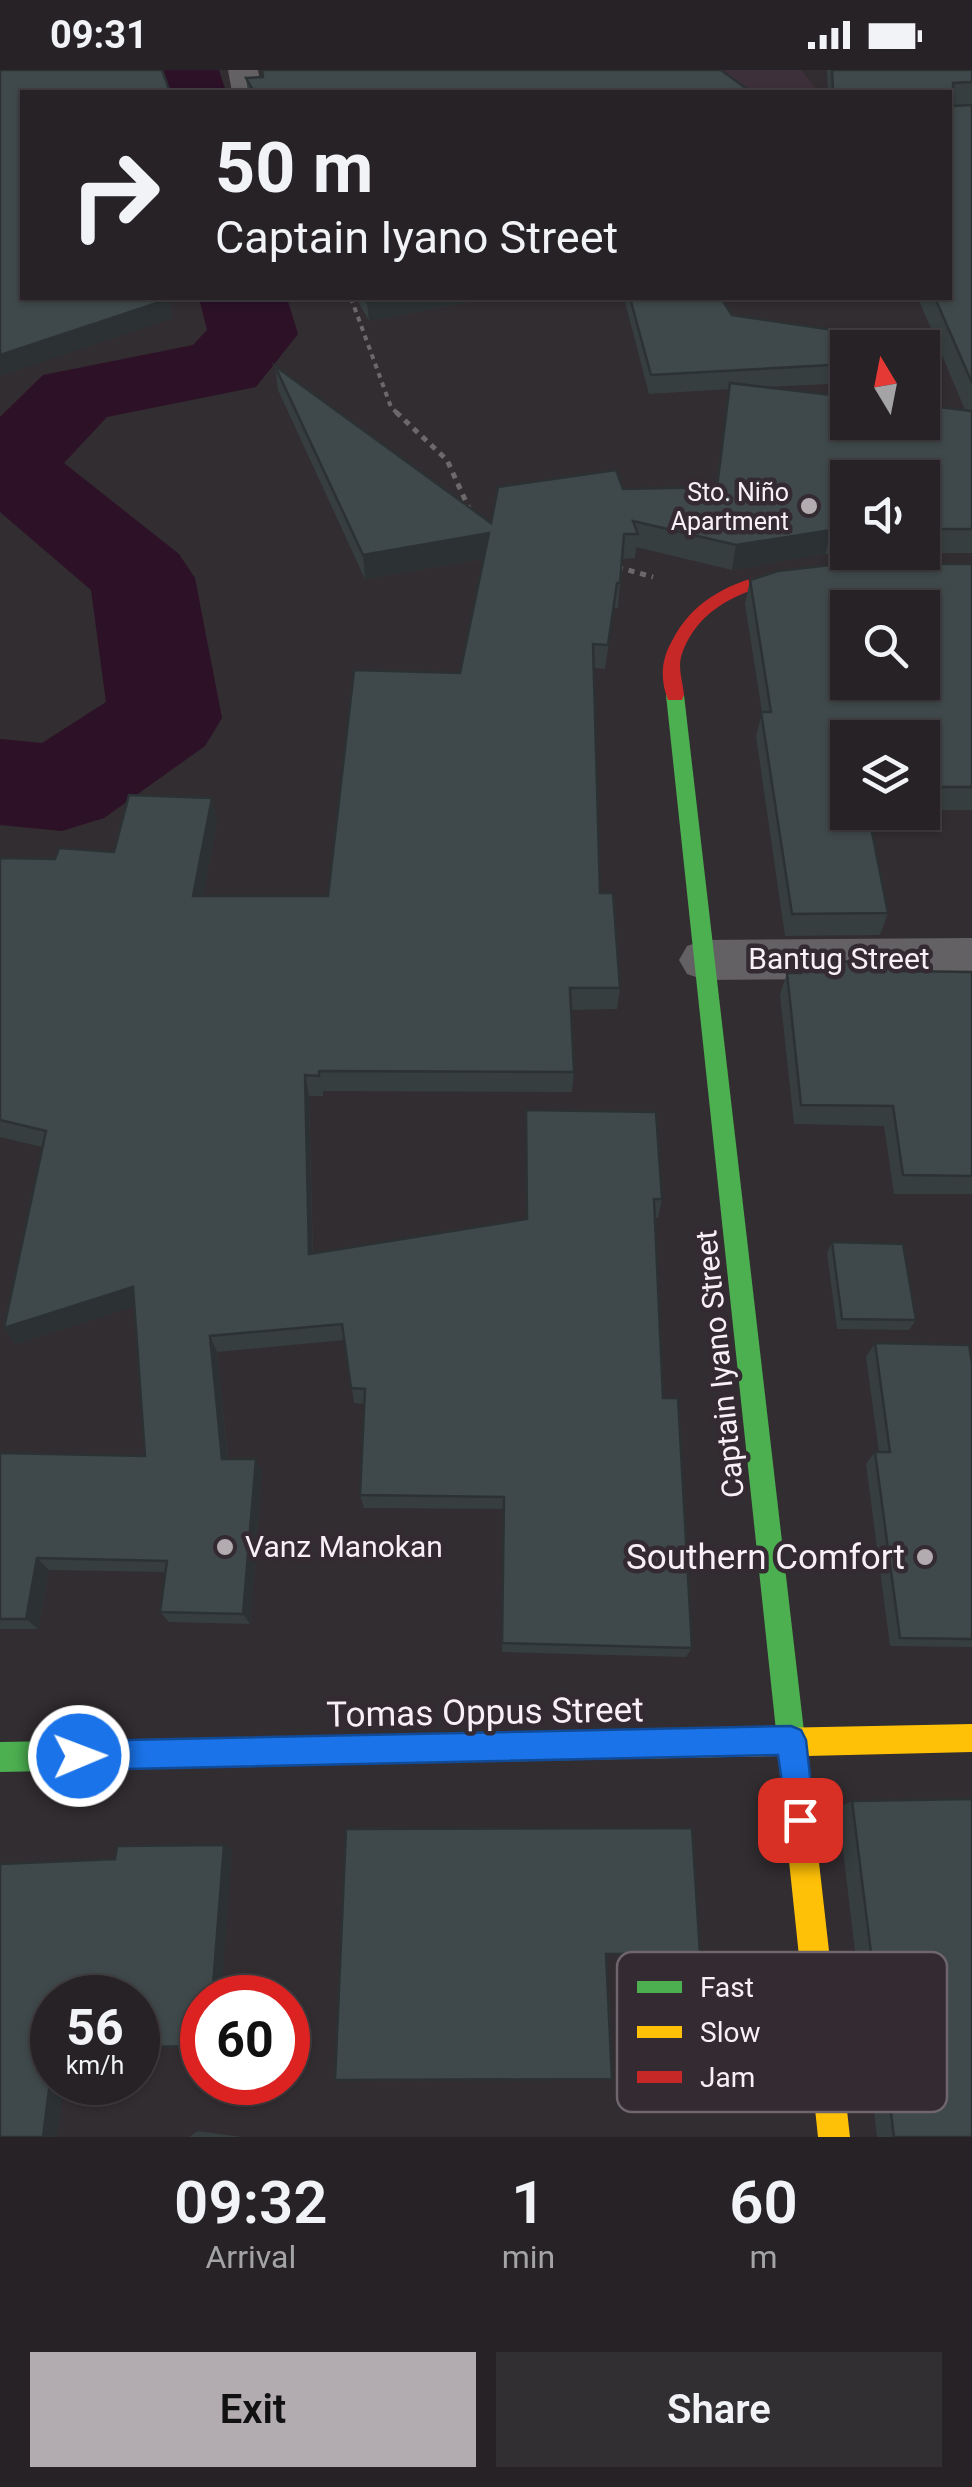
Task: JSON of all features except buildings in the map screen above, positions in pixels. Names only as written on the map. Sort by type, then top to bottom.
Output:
[{"type":"main road","points":[[711,600],[763,580],[820,574],[972,571]]},
{"type":"main road","name":"Captain Iyano Street","points":[[711,600],[686,625],[672,660],[814,1952]]},
{"type":"main road","name":"Tomas Oppus Street","points":[[0,1758],[972,1738]]},
{"type":"main road","name":"Captain Iyano Street","points":[[831,2112],[834,2137]]},
{"type":"street","name":"Bantug Street","points":[[705,960],[972,958]]},
{"type":"path","points":[[353,300],[391,407],[448,460],[479,530]]},
{"type":"path","points":[[600,564],[637,570],[711,600]]},
{"type":"shaded area","points":[[456,70],[801,70],[817,90],[481,90]]},
{"type":"waterway","points":[[182,70],[187,90]]},
{"type":"waterway","points":[[0,782],[62,788],[165,718],[142,578],[6,466],[76,395],[223,367],[253,334],[244,300]]},
{"type":"traffic: fast","points":[[675,695],[791,1740]]},
{"type":"traffic: fast","points":[[0,1757],[622,1745]]},
{"type":"traffic: slow","points":[[622,1745],[972,1738]]},
{"type":"traffic: slow","points":[[791,1740],[814,1952]]},
{"type":"traffic: slow","points":[[831,2112],[834,2137]]},
{"type":"traffic: jam","points":[[675,695],[672,657],[690,622],[720,597],[758,582],[801,573],[972,571]]},
{"type":"place","name":"Sto. Niño Apartment","points":[[809,506]]},
{"type":"place","name":"Vanz Manokan","points":[[225,1547]]},
{"type":"place","name":"Southern Comfort","points":[[925,1557]]},
{"type":"route","points":[[79,1756],[791,1740],[800,1820]]}]
